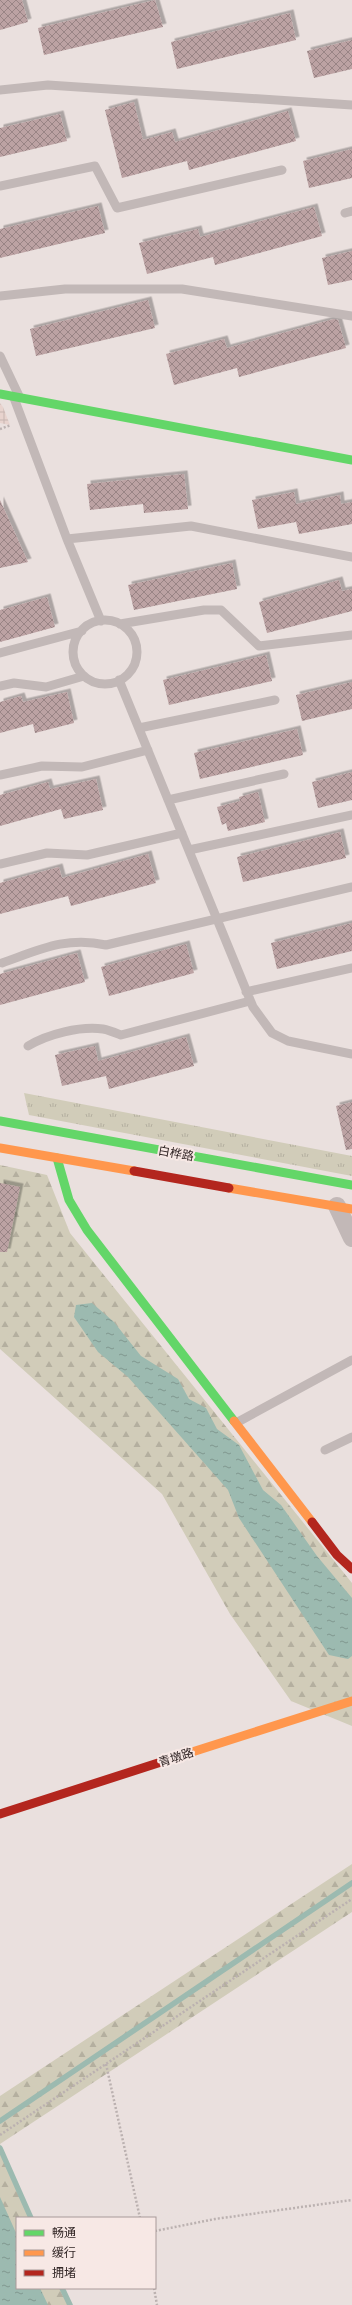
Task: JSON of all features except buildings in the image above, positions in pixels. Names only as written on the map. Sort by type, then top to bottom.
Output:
[{"type":"street","points":[[0,394],[351,459]]},
{"type":"street","points":[[0,1116],[2,1148]]},
{"type":"street","name":"白桦路","points":[[0,1121],[352,1185]]},
{"type":"street","name":"白桦路","points":[[2,1148],[344,1207]]},
{"type":"street","points":[[57,1158],[69,1200],[87,1230],[337,1555],[351,1566]]},
{"type":"street","points":[[344,1207],[352,1238]]},
{"type":"street","name":"青墩路","points":[[0,1814],[352,1701]]},
{"type":"lane","points":[[0,90],[63,85],[352,105]]},
{"type":"lane","points":[[0,186],[95,166],[117,208],[282,170]]},
{"type":"lane","points":[[0,296],[65,289],[182,289],[352,316]]},
{"type":"lane","points":[[0,356],[17,397],[67,539],[101,620]]},
{"type":"lane","points":[[351,459],[352,449]]},
{"type":"lane","points":[[67,539],[191,526],[352,557]]},
{"type":"lane","points":[[120,624],[204,610],[221,610],[259,646],[352,634]]},
{"type":"lane","points":[[101,620],[120,624],[129,630],[137,648],[137,659],[133,668],[119,680],[108,684],[97,683],[84,676],[75,662],[73,651],[76,640],[82,631],[90,624],[101,620]]},
{"type":"lane","points":[[0,654],[82,631]]},
{"type":"lane","points":[[0,686],[14,683],[46,687],[84,676]]},
{"type":"lane","points":[[119,680],[250,1001],[272,1033],[288,1041],[352,1054]]},
{"type":"lane","points":[[139,728],[275,700]]},
{"type":"lane","points":[[0,775],[42,766],[82,767],[148,750]]},
{"type":"lane","points":[[168,800],[284,774]]},
{"type":"lane","points":[[189,850],[352,815]]},
{"type":"lane","points":[[0,864],[47,853],[87,855],[182,833]]},
{"type":"lane","points":[[2,963],[69,942],[87,941],[106,946],[352,887]]},
{"type":"lane","points":[[246,992],[352,968]]},
{"type":"lane","points":[[28,1046],[38,1040],[80,1029],[104,1029],[121,1035],[250,1001]]},
{"type":"lane","points":[[236,1423],[352,1360]]},
{"type":"lane","points":[[325,1450],[352,1436]]},
{"type":"path","points":[[0,2135],[352,1899]]},
{"type":"path","points":[[106,2064],[140,2217]]},
{"type":"path","points":[[156,2231],[215,2219],[352,2200]]},
{"type":"path","points":[[154,2289],[157,2305]]},
{"type":"green space","points":[[24,1093],[352,1156],[352,1176],[29,1115]]},
{"type":"green space","points":[[0,1165],[47,1175],[70,1233],[352,1583],[352,1726],[291,1701],[230,1614],[162,1494],[0,1349]]},
{"type":"green space","points":[[352,1864],[352,1912],[0,2144],[0,2096]]},
{"type":"green space","points":[[0,2144],[33,2217],[16,2217],[16,2289],[63,2289],[71,2305],[0,2305]]},
{"type":"shaded area","points":[[0,403],[3,407],[10,425],[0,423]]},
{"type":"water","points":[[92,1303],[114,1322],[141,1356],[178,1379],[189,1399],[206,1408],[217,1429],[239,1445],[263,1490],[281,1505],[317,1556],[352,1598],[352,1656],[348,1659],[329,1655],[239,1518],[228,1490],[128,1377],[98,1352],[74,1317],[76,1305]]},
{"type":"water","points":[[0,2197],[16,2233],[16,2289],[40,2289],[48,2305],[0,2305]]},
{"type":"waterway","points":[[0,2121],[352,1883]]},
{"type":"waterway","points":[[0,2148],[31,2217]]},
{"type":"waterway","points":[[62,2289],[70,2305]]},
{"type":"traffic: fast","points":[[0,394],[352,460]]},
{"type":"traffic: fast","points":[[0,1121],[352,1185]]},
{"type":"traffic: fast","points":[[57,1158],[69,1200],[87,1230],[234,1421]]},
{"type":"traffic: slow","points":[[0,1148],[134,1171]]},
{"type":"traffic: slow","points":[[229,1188],[352,1209]]},
{"type":"traffic: slow","points":[[234,1421],[312,1522]]},
{"type":"traffic: slow","points":[[189,1753],[352,1701]]},
{"type":"traffic: jam","points":[[134,1171],[229,1188]]},
{"type":"traffic: jam","points":[[312,1522],[337,1555],[352,1569]]},
{"type":"traffic: jam","points":[[0,1814],[189,1753]]}]
